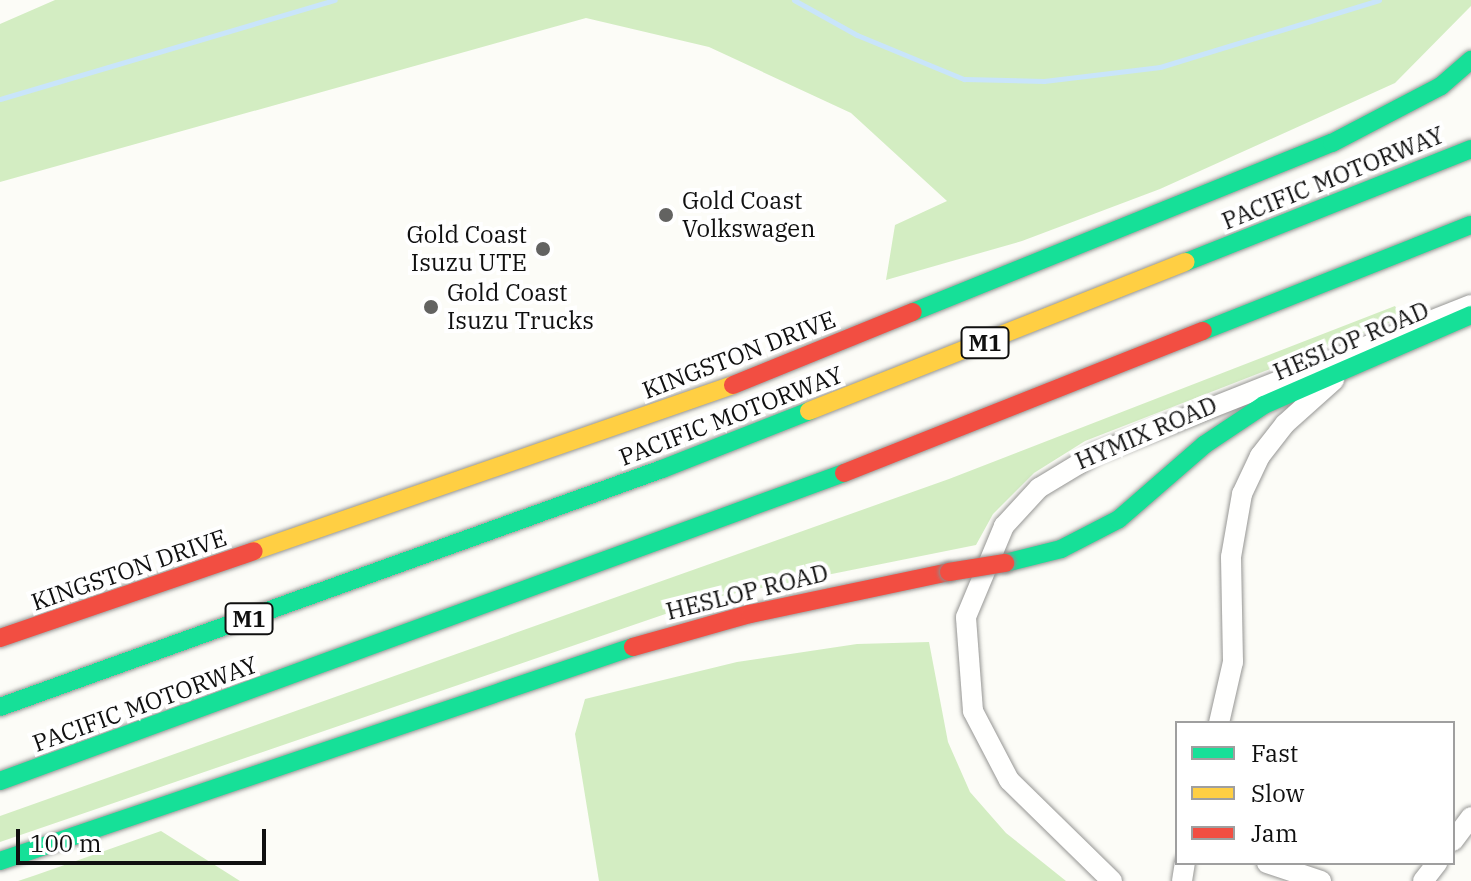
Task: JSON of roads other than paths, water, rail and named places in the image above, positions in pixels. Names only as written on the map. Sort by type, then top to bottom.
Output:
[{"type":"main road","name":"KINGSTON DRIVE","points":[[0,638],[717,391],[1332,143],[1441,86],[1471,60]]},
{"type":"main road","name":"PACIFIC MOTORWAY","points":[[0,707],[662,469],[1471,149]]},
{"type":"main road","name":"PACIFIC MOTORWAY","points":[[0,781],[817,484],[1471,225]]},
{"type":"main road","name":"HESLOP ROAD","points":[[0,861],[606,654],[750,614],[1061,549],[1092,535],[1152,494],[1230,425],[1471,315]]},
{"type":"street","name":"HYMIX ROAD","points":[[1112,881],[1009,780],[973,711],[966,617],[1004,526],[1039,488],[1097,453],[1456,306],[1471,305]]},
{"type":"street","points":[[1219,721],[1233,662],[1231,557],[1242,494],[1260,456],[1285,424],[1340,375]]},
{"type":"street","points":[[1455,838],[1471,817]]},
{"type":"street","points":[[1273,865],[1321,881]]},
{"type":"street","points":[[1423,881],[1435,865]]},
{"type":"waterway","points":[[0,99],[335,0]]},
{"type":"waterway","points":[[794,0],[857,35],[964,79],[1044,81],[1160,67],[1379,0]]},
{"type":"place","name":"Gold Coast Volkswagen","points":[[666,215]]},
{"type":"place","name":"Gold Coast Isuzu UTE","points":[[543,249]]},
{"type":"place","name":"Gold Coast Isuzu Trucks","points":[[431,307]]}]
